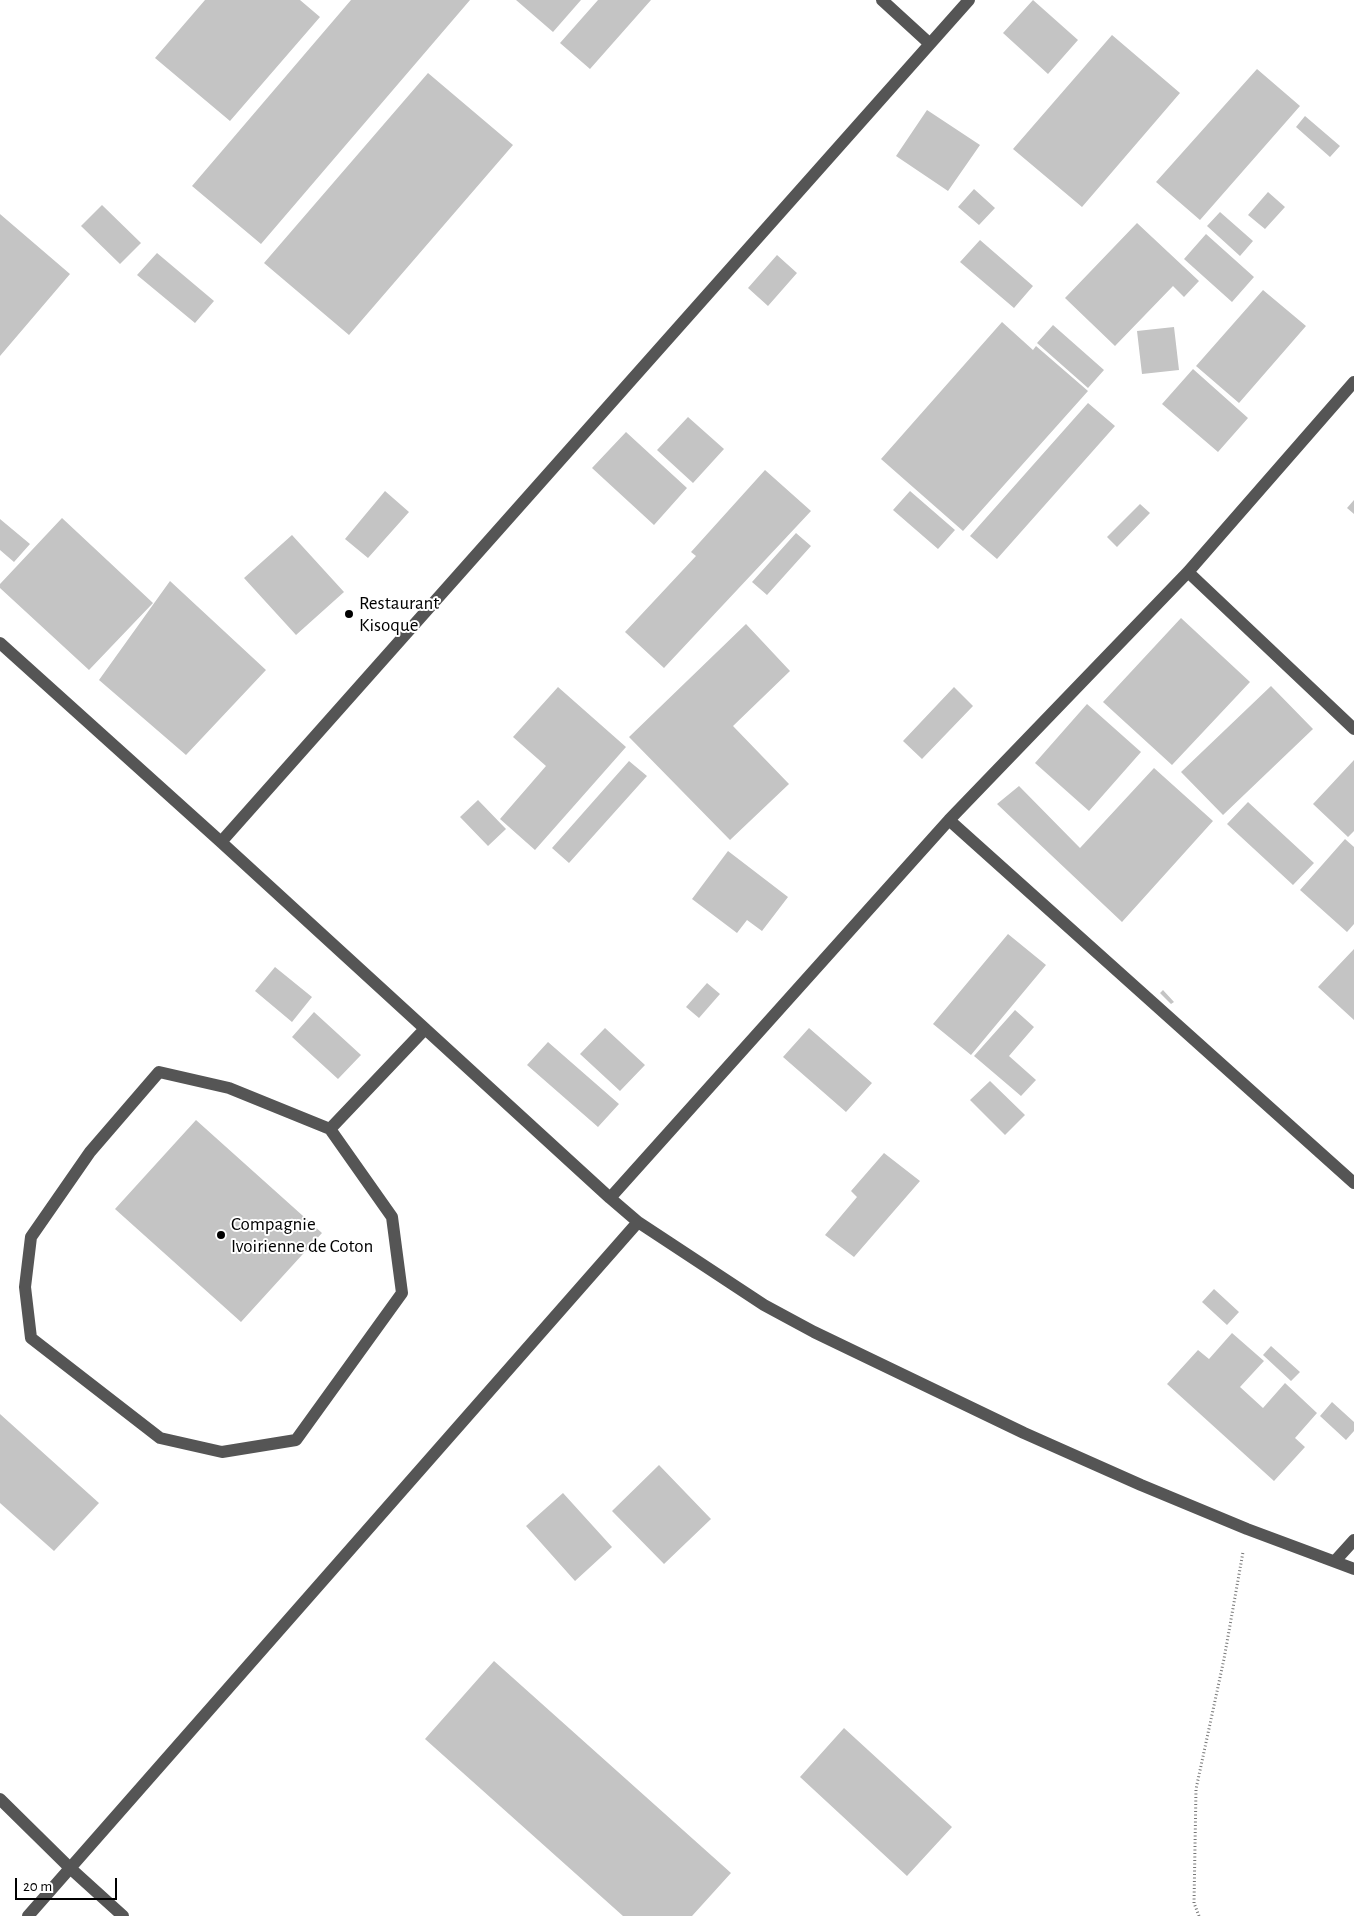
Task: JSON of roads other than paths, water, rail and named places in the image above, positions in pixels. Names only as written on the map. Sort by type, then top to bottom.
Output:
[{"type":"street","points":[[882,0],[930,44]]},
{"type":"street","points":[[221,842],[969,0]]},
{"type":"street","points":[[610,1198],[949,820],[1188,572],[1354,382]]},
{"type":"street","points":[[1188,572],[1354,729]]},
{"type":"street","points":[[0,643],[638,1222],[764,1305],[814,1332],[1024,1433],[1246,1529],[1354,1569]]},
{"type":"street","points":[[949,820],[1354,1183]]},
{"type":"street","points":[[330,1129],[425,1028]]},
{"type":"street","points":[[159,1072],[229,1088],[330,1129],[392,1217],[402,1293],[296,1440],[222,1452],[160,1438],[31,1338],[25,1287],[31,1237],[90,1152],[159,1072]]},
{"type":"street","points":[[28,1916],[638,1222]]},
{"type":"street","points":[[1335,1561],[1354,1540]]},
{"type":"street","points":[[0,1799],[70,1868],[123,1916]]},
{"type":"place","name":"Restaurant Kisoque","points":[[349,614]]},
{"type":"place","name":"Compagnie Ivoirienne de Coton","points":[[221,1235]]}]
